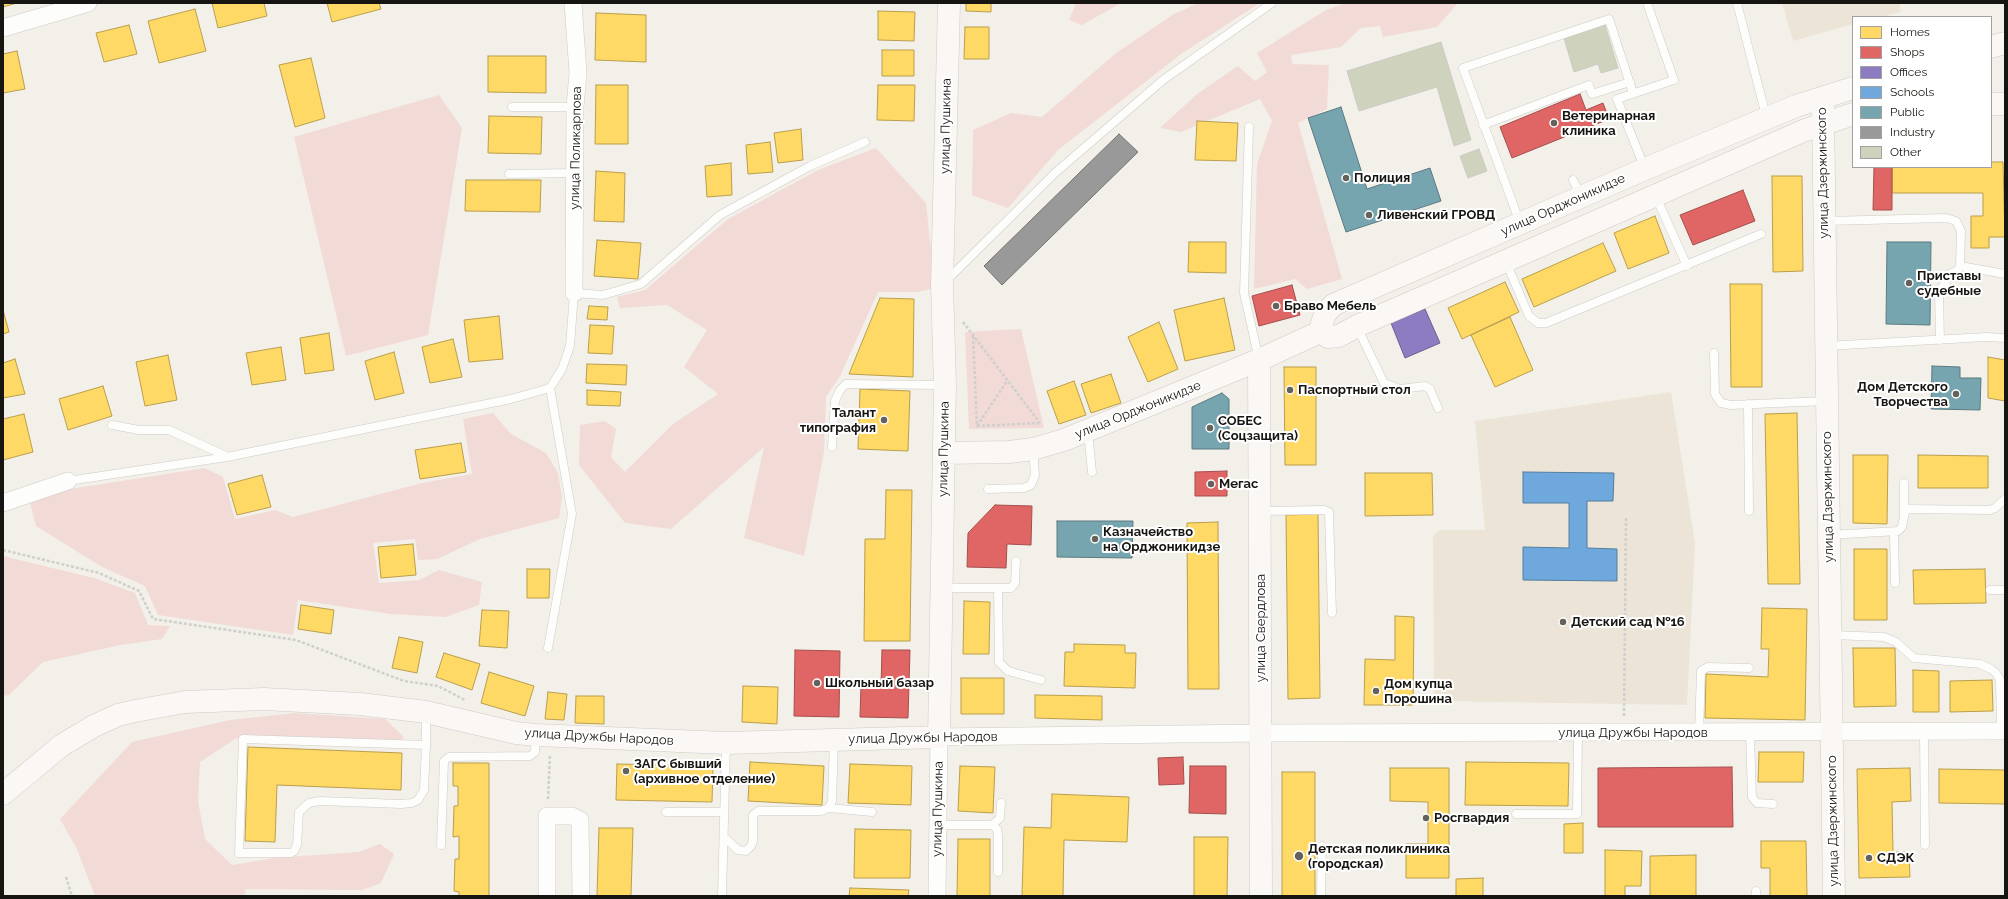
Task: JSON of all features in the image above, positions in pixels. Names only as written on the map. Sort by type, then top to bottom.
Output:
[{"type":"street","points":[[3,28],[88,3]]},
{"type":"street","name":"улица Поликарпова","points":[[573,3],[578,72],[575,107],[574,293]]},
{"type":"street","name":"улица Пушкина","points":[[937,896],[940,588],[945,385],[942,285],[949,3]]},
{"type":"street","points":[[1992,47],[2005,42]]},
{"type":"street","name":"улица Орджоникидзе","points":[[944,453],[1009,452],[1033,449],[1088,431],[1259,360],[1322,331],[1322,323],[1325,314],[1333,305],[1520,224],[1577,188],[1645,169],[1767,119],[1852,88]]},
{"type":"street","name":"улица Дзержинского","points":[[1822,98],[1824,122],[1826,401],[1834,896]]},
{"type":"street","points":[[1992,104],[2005,104]]},
{"type":"street","points":[[1322,331],[1328,337],[1339,336],[1357,326],[1824,122],[1852,114]]},
{"type":"street","name":"улица Свердлова","points":[[1259,360],[1261,896]]},
{"type":"street","points":[[3,503],[68,481]]},
{"type":"street","name":"улица Дружбы Народов","points":[[3,794],[76,736],[105,720],[151,707],[185,702],[296,700],[360,704],[426,712],[516,733],[543,736],[726,743],[939,737],[1177,734],[2003,732]]},
{"type":"street","points":[[547,896],[547,816],[572,816],[580,820],[581,896]]},
{"type":"lane","points":[[942,285],[1055,173],[1163,80],[1272,3]]},
{"type":"lane","points":[[1645,169],[1617,99],[1674,80],[1647,3]]},
{"type":"lane","points":[[1736,3],[1767,119]]},
{"type":"lane","points":[[1520,224],[1463,68],[1609,19],[1633,93]]},
{"type":"lane","points":[[1483,125],[1588,85],[1592,94],[1630,82]]},
{"type":"lane","points":[[512,107],[575,107]]},
{"type":"lane","points":[[1249,127],[1244,293],[1259,360]]},
{"type":"lane","points":[[68,481],[227,456],[511,399],[550,388],[562,369],[570,346],[574,293],[603,295],[641,284],[720,215],[810,166],[865,142]]},
{"type":"lane","points":[[509,174],[575,173]]},
{"type":"lane","points":[[1656,196],[1687,266]]},
{"type":"lane","points":[[1824,221],[1951,219],[1956,221],[1961,231],[1960,266],[1959,269],[1949,274],[1946,282],[1939,291],[1940,340]]},
{"type":"lane","points":[[1505,262],[1529,316],[1535,321],[1542,323],[1554,321],[1761,234]]},
{"type":"lane","points":[[1960,266],[2005,274]]},
{"type":"lane","points":[[1357,326],[1384,383],[1403,389],[1425,386],[1430,390],[1438,408]]},
{"type":"lane","points":[[1826,346],[1986,337],[2005,338]]},
{"type":"lane","points":[[1714,353],[1715,390],[1719,401],[1726,404],[1826,401]]},
{"type":"lane","points":[[832,447],[835,401],[842,387],[846,384],[945,385]]},
{"type":"lane","points":[[548,648],[572,514],[550,388]]},
{"type":"lane","points":[[1748,404],[1749,511]]},
{"type":"lane","points":[[112,425],[139,430],[169,430],[227,456]]},
{"type":"lane","points":[[1088,431],[1092,472]]},
{"type":"lane","points":[[988,489],[1027,488],[1031,485],[1035,475],[1033,449]]},
{"type":"lane","points":[[1828,535],[1898,531],[1902,526],[1904,515],[1904,483]]},
{"type":"lane","points":[[1904,515],[1906,510],[1910,508],[1990,510],[2005,499]]},
{"type":"lane","points":[[1260,511],[1324,510],[1329,512],[1332,613]]},
{"type":"lane","points":[[1894,532],[1894,583]]},
{"type":"lane","points":[[940,588],[998,588],[1013,586],[1016,578],[1016,561]]},
{"type":"lane","points":[[998,588],[999,662],[1008,671],[1041,680]]},
{"type":"lane","points":[[1990,590],[2005,590]]},
{"type":"lane","points":[[1830,636],[1884,637],[1896,642],[1914,658],[1980,664],[1991,668],[2000,680],[2003,732]]},
{"type":"lane","points":[[1699,733],[1701,670],[1708,667],[1749,668]]},
{"type":"lane","points":[[426,712],[426,745],[424,790],[418,800],[412,803],[401,804],[320,801],[308,803],[299,812],[297,845],[294,852],[239,853],[243,739],[426,745]]},
{"type":"lane","points":[[1924,732],[1925,845]]},
{"type":"lane","points":[[1516,814],[1577,814],[1578,733]]},
{"type":"lane","points":[[1750,733],[1752,797],[1757,803],[1773,804]]},
{"type":"lane","points":[[442,845],[444,761],[449,757],[530,756],[535,752],[543,736]]},
{"type":"lane","points":[[829,808],[832,801],[834,740]]},
{"type":"lane","points":[[722,896],[725,838],[724,812],[726,743]]},
{"type":"lane","points":[[937,825],[992,825],[1000,818],[1001,803]]},
{"type":"lane","points":[[725,838],[738,850],[746,851],[751,846],[753,841],[753,815],[758,811],[821,811],[829,808],[872,812]]},
{"type":"lane","points":[[666,812],[724,812]]},
{"type":"lane","points":[[992,825],[997,830],[998,835],[998,872]]},
{"type":"lane","points":[[1322,846],[1322,896]]},
{"type":"path","points":[[963,316],[963,323],[1006,381],[1040,423],[977,426]]},
{"type":"path","points":[[973,336],[977,426]]},
{"type":"path","points":[[977,426],[1006,381]]},
{"type":"path","points":[[1624,733],[1626,516]]},
{"type":"path","points":[[3,550],[99,573],[139,591],[153,619],[296,640],[404,681],[438,686],[469,702],[474,709],[474,722]]},
{"type":"path","points":[[543,736],[547,816]]},
{"type":"path","points":[[66,877],[72,896]]},
{"type":"shaded area","points":[[1076,3],[1121,3],[1082,25],[1069,20]]},
{"type":"shaded area","points":[[1198,3],[1260,3],[1181,54],[1058,150],[1008,208],[972,195],[973,130],[1011,113],[1042,117],[1116,53],[1174,14]]},
{"type":"shaded area","points":[[1346,3],[1458,3],[1437,27],[1383,37],[1380,26],[1361,28],[1341,47],[1291,55],[1292,64],[1329,65],[1327,109],[1298,123],[1342,279],[1307,289],[1295,279],[1254,289],[1257,164],[1272,121],[1260,99],[1181,132],[1160,128],[1197,94],[1238,66],[1255,81],[1267,72],[1257,53],[1326,10]]},
{"type":"shaded area","points":[[1782,3],[1899,3],[1901,12],[1885,16],[1852,16],[1852,24],[1793,41]]},
{"type":"shaded area","points":[[439,95],[462,128],[428,335],[346,356],[294,137]]},
{"type":"shaded area","points":[[876,148],[926,203],[935,288],[917,292],[878,292],[840,376],[826,397],[824,452],[804,556],[744,538],[764,447],[671,529],[625,523],[579,465],[580,425],[605,421],[616,429],[611,457],[625,472],[673,424],[718,394],[684,367],[707,330],[667,305],[620,308],[617,297],[645,290],[728,219],[818,170]]},
{"type":"shaded area","points":[[1021,329],[1044,428],[969,429],[965,332]]},
{"type":"shaded area","name":"Детский сад №16","points":[[1671,392],[1695,543],[1687,705],[1434,701],[1433,536],[1440,530],[1485,530],[1475,421]]},
{"type":"shaded area","points":[[493,413],[511,434],[546,453],[558,473],[562,497],[559,518],[480,539],[437,559],[418,560],[415,539],[373,543],[379,583],[419,580],[439,570],[482,582],[479,605],[445,617],[391,614],[298,600],[293,635],[158,615],[145,586],[102,567],[36,526],[30,503],[70,489],[205,468],[223,477],[235,519],[275,510],[293,517],[422,483],[472,474],[463,419]]},
{"type":"shaded area","points":[[3,556],[94,578],[135,593],[148,625],[170,626],[162,639],[121,645],[43,662],[9,695],[3,696]]},
{"type":"shaded area","points":[[294,713],[385,719],[404,737],[401,740],[251,736],[235,739],[200,762],[198,801],[205,839],[232,865],[274,858],[359,852],[380,844],[394,854],[381,883],[362,890],[246,889],[244,896],[95,896],[77,849],[60,819],[132,742],[230,720]]},
{"type":"building: Homes","points":[[3,3],[17,3],[3,7]]},
{"type":"building: Homes","points":[[212,3],[264,3],[267,16],[218,28]]},
{"type":"building: Homes","points":[[327,3],[379,3],[381,9],[332,22]]},
{"type":"building: Homes","points":[[966,3],[991,3],[991,12],[966,11]]},
{"type":"building: Homes","points":[[195,9],[206,51],[159,63],[148,21]]},
{"type":"building: Homes","points":[[878,11],[915,12],[914,41],[878,40]]},
{"type":"building: Homes","points":[[596,13],[646,15],[646,62],[595,60]]},
{"type":"building: Homes","points":[[129,25],[137,54],[104,62],[96,33]]},
{"type":"building: Homes","points":[[965,27],[989,27],[989,59],[964,59]]},
{"type":"building: Homes","points":[[882,50],[914,50],[914,76],[882,76]]},
{"type":"building: Homes","points":[[17,51],[25,89],[3,93],[3,54]]},
{"type":"building: Homes","points":[[488,56],[546,56],[546,93],[488,92]]},
{"type":"building: Homes","points":[[311,58],[325,118],[295,127],[279,65]]},
{"type":"building: Homes","points":[[596,85],[628,85],[628,144],[595,144]]},
{"type":"building: Homes","points":[[878,85],[915,85],[914,121],[877,120]]},
{"type":"building: Homes","points":[[489,116],[542,117],[541,154],[488,153]]},
{"type":"building: Homes","points":[[1197,121],[1238,123],[1236,161],[1195,160]]},
{"type":"building: Homes","points":[[801,129],[803,160],[778,163],[774,133]]},
{"type":"building: Homes","points":[[770,142],[773,172],[748,174],[746,145]]},
{"type":"building: Homes","points":[[1992,162],[2003,162],[2005,237],[1989,237],[1989,248],[1971,248],[1971,216],[1983,216],[1983,193],[1892,193],[1892,168],[1992,168]]},
{"type":"building: Homes","points":[[731,163],[732,195],[707,197],[705,166]]},
{"type":"building: Homes","points":[[596,171],[625,173],[624,222],[594,221]]},
{"type":"building: Homes","points":[[1772,176],[1802,176],[1803,271],[1773,272]]},
{"type":"building: Homes","points":[[466,180],[541,180],[540,212],[465,211]]},
{"type":"building: Homes","points":[[1655,216],[1669,253],[1628,269],[1614,233]]},
{"type":"building: Homes","points":[[597,240],[641,243],[638,279],[594,276]]},
{"type":"building: Homes","points":[[1189,242],[1226,242],[1226,273],[1188,272]]},
{"type":"building: Homes","points":[[1603,243],[1616,271],[1534,307],[1522,279]]},
{"type":"building: Homes","points":[[1505,282],[1519,312],[1462,339],[1448,308]]},
{"type":"building: Homes","points":[[1730,284],[1762,284],[1762,387],[1731,387]]},
{"type":"building: Homes","points":[[880,298],[914,299],[913,377],[849,374]]},
{"type":"building: Homes","points":[[1224,298],[1235,350],[1185,361],[1174,310]]},
{"type":"building: Homes","points":[[589,306],[608,307],[607,320],[587,319]]},
{"type":"building: Homes","points":[[3,310],[9,332],[3,334]]},
{"type":"building: Homes","points":[[499,316],[503,359],[469,362],[464,320]]},
{"type":"building: Homes","points":[[1510,317],[1533,370],[1495,387],[1471,335]]},
{"type":"building: Homes","points":[[1159,322],[1178,369],[1148,382],[1128,337]]},
{"type":"building: Homes","points":[[590,325],[614,326],[612,354],[588,353]]},
{"type":"building: Homes","points":[[329,333],[334,370],[305,374],[300,338]]},
{"type":"building: Homes","points":[[453,339],[462,377],[430,383],[422,347]]},
{"type":"building: Homes","points":[[281,347],[286,380],[252,385],[246,353]]},
{"type":"building: Homes","points":[[394,352],[404,393],[375,400],[365,361]]},
{"type":"building: Homes","points":[[168,355],[177,400],[145,406],[136,362]]},
{"type":"building: Homes","points":[[1988,357],[2005,360],[2005,401],[1988,398]]},
{"type":"building: Homes","points":[[15,359],[25,394],[3,398],[3,363]]},
{"type":"building: Homes","points":[[587,364],[627,365],[626,385],[586,383]]},
{"type":"building: Homes","points":[[1284,367],[1316,367],[1316,465],[1285,465]]},
{"type":"building: Homes","points":[[1111,374],[1121,403],[1091,413],[1081,384]]},
{"type":"building: Homes","points":[[1074,381],[1086,415],[1059,424],[1047,391]]},
{"type":"building: Homes","points":[[103,386],[112,416],[68,430],[59,399]]},
{"type":"building: Homes","name":"Талант типография","points":[[860,389],[910,391],[908,451],[858,449]]},
{"type":"building: Homes","points":[[587,390],[621,392],[620,406],[587,405]]},
{"type":"building: Homes","points":[[1797,413],[1800,584],[1768,584],[1765,414]]},
{"type":"building: Homes","points":[[24,414],[33,452],[3,460],[3,419]]},
{"type":"building: Homes","points":[[461,443],[466,472],[420,479],[415,450]]},
{"type":"building: Homes","points":[[1853,455],[1888,455],[1887,524],[1853,523]]},
{"type":"building: Homes","points":[[1918,455],[1988,456],[1988,488],[1918,488]]},
{"type":"building: Homes","points":[[1365,473],[1432,473],[1433,515],[1365,516]]},
{"type":"building: Homes","points":[[262,475],[271,507],[237,515],[228,484]]},
{"type":"building: Homes","points":[[886,490],[912,490],[910,641],[864,641],[865,539],[885,539]]},
{"type":"building: Homes","points":[[1318,514],[1320,698],[1288,699],[1286,515]]},
{"type":"building: Homes","points":[[1218,522],[1219,689],[1188,689],[1187,523]]},
{"type":"building: Homes","points":[[413,544],[416,575],[381,578],[378,547]]},
{"type":"building: Homes","points":[[1854,549],[1887,549],[1887,620],[1854,620]]},
{"type":"building: Homes","points":[[527,569],[550,569],[549,598],[527,598]]},
{"type":"building: Homes","points":[[1985,569],[1986,603],[1914,604],[1913,570]]},
{"type":"building: Homes","points":[[964,601],[990,602],[989,654],[963,654]]},
{"type":"building: Homes","points":[[301,605],[334,610],[331,634],[298,629]]},
{"type":"building: Homes","points":[[1762,608],[1807,609],[1805,720],[1705,718],[1706,674],[1768,677],[1769,649],[1761,649]]},
{"type":"building: Homes","points":[[482,610],[509,611],[507,648],[479,646]]},
{"type":"building: Homes","points":[[1395,616],[1414,617],[1413,705],[1364,705],[1365,659],[1395,660]]},
{"type":"building: Homes","points":[[399,637],[423,642],[417,673],[392,668]]},
{"type":"building: Homes","points":[[1074,644],[1125,645],[1125,653],[1136,653],[1135,688],[1064,686],[1065,652],[1074,652]]},
{"type":"building: Homes","points":[[1853,648],[1895,648],[1896,706],[1854,707]]},
{"type":"building: Homes","points":[[444,653],[480,664],[472,690],[436,677]]},
{"type":"building: Homes","points":[[1913,670],[1939,671],[1939,712],[1913,712]]},
{"type":"building: Homes","points":[[489,672],[534,686],[525,716],[481,703]]},
{"type":"building: Homes","points":[[961,678],[1004,678],[1004,714],[961,714]]},
{"type":"building: Homes","points":[[1992,680],[1993,711],[1950,712],[1950,681]]},
{"type":"building: Homes","points":[[743,686],[778,687],[777,724],[742,722]]},
{"type":"building: Homes","points":[[548,692],[567,694],[564,720],[545,719]]},
{"type":"building: Homes","points":[[1035,695],[1102,696],[1102,720],[1035,718]]},
{"type":"building: Homes","points":[[576,696],[604,696],[604,724],[575,723]]},
{"type":"building: Homes","points":[[248,747],[402,753],[401,790],[277,785],[275,842],[245,841]]},
{"type":"building: Homes","points":[[1759,752],[1804,752],[1803,782],[1758,782]]},
{"type":"building: Homes","points":[[750,762],[824,766],[822,805],[748,801]]},
{"type":"building: Homes","points":[[1466,762],[1569,763],[1568,806],[1465,805]]},
{"type":"building: Homes","points":[[453,763],[489,763],[489,896],[459,896],[459,892],[454,891],[455,859],[459,859],[459,836],[453,837],[454,806],[458,806],[458,786],[453,786]]},
{"type":"building: Homes","points":[[617,764],[713,766],[712,802],[616,800]]},
{"type":"building: Homes","points":[[850,764],[912,766],[911,805],[848,803]]},
{"type":"building: Homes","points":[[960,766],[995,767],[993,813],[958,811]]},
{"type":"building: Homes","points":[[1390,768],[1449,768],[1449,878],[1406,878],[1406,844],[1428,844],[1428,802],[1390,801]]},
{"type":"building: Homes","points":[[1910,768],[1911,801],[1892,802],[1893,852],[1909,852],[1910,877],[1859,878],[1857,769]]},
{"type":"building: Homes","points":[[1939,769],[2005,770],[2005,804],[1939,803]]},
{"type":"building: Homes","points":[[1282,772],[1315,772],[1315,896],[1282,896]]},
{"type":"building: Homes","points":[[1052,794],[1129,797],[1127,842],[1064,840],[1063,896],[1022,896],[1024,827],[1051,828]]},
{"type":"building: Homes","points":[[1583,823],[1583,853],[1564,853],[1564,824]]},
{"type":"building: Homes","points":[[599,828],[633,828],[631,896],[597,896]]},
{"type":"building: Homes","points":[[855,829],[911,830],[910,878],[854,878]]},
{"type":"building: Homes","points":[[1194,837],[1228,837],[1227,896],[1194,896]]},
{"type":"building: Homes","points":[[958,839],[990,839],[990,896],[957,896]]},
{"type":"building: Homes","points":[[1761,841],[1806,841],[1807,896],[1770,896],[1770,868],[1761,868]]},
{"type":"building: Homes","points":[[1605,850],[1642,851],[1641,886],[1625,886],[1625,896],[1605,896]]},
{"type":"building: Homes","points":[[1696,855],[1696,896],[1650,896],[1650,856]]},
{"type":"building: Homes","points":[[1483,878],[1483,896],[1456,896],[1456,879]]},
{"type":"building: Homes","points":[[850,888],[909,890],[908,896],[849,896]]},
{"type":"building: Shops","name":"Ветеринарная клиника","points":[[1580,94],[1586,110],[1603,103],[1609,119],[1512,158],[1500,127]]},
{"type":"building: Shops","points":[[1874,168],[1892,168],[1892,210],[1873,210]]},
{"type":"building: Shops","points":[[1743,190],[1755,221],[1693,245],[1680,215]]},
{"type":"building: Shops","name":"Браво Мебель","points":[[1292,285],[1300,315],[1259,326],[1252,296]]},
{"type":"building: Shops","name":"Мегас","points":[[1227,471],[1227,496],[1195,496],[1195,472]]},
{"type":"building: Shops","points":[[995,505],[1032,506],[1031,545],[1007,544],[1006,568],[967,567],[968,533]]},
{"type":"building: Shops","name":"Школьный базар","points":[[795,650],[840,651],[839,717],[794,716]]},
{"type":"building: Shops","points":[[882,650],[910,650],[908,718],[860,717],[861,685],[881,686]]},
{"type":"building: Shops","points":[[1183,757],[1184,784],[1159,785],[1158,758]]},
{"type":"building: Shops","points":[[1190,766],[1226,766],[1226,814],[1189,813]]},
{"type":"building: Shops","points":[[1732,767],[1733,827],[1598,827],[1598,768]]},
{"type":"building: Offices","points":[[1425,309],[1440,343],[1405,358],[1391,323]]},
{"type":"building: Schools","points":[[1523,472],[1614,473],[1613,501],[1587,501],[1587,548],[1617,549],[1617,581],[1523,580],[1523,547],[1569,548],[1569,503],[1523,503]]},
{"type":"building: Public","name":"Полиция","points":[[1341,107],[1367,189],[1430,168],[1441,201],[1346,232],[1308,118]]},
{"type":"building: Public","points":[[1887,242],[1931,242],[1930,325],[1886,324]]},
{"type":"building: Public","name":"Дом Детского Творчества","points":[[1932,366],[1960,367],[1960,378],[1981,378],[1980,410],[1931,409]]},
{"type":"building: Public","name":"СОБЕС (Соцзащита)","points":[[1222,393],[1229,399],[1229,449],[1192,449],[1192,407]]},
{"type":"building: Public","name":"Казначейство на Орджоникидзе","points":[[1057,521],[1133,521],[1132,558],[1057,557]]},
{"type":"building: Industry","points":[[1119,134],[1138,152],[1002,285],[984,266]]},
{"type":"building: Other","points":[[1605,25],[1618,68],[1601,73],[1598,64],[1574,72],[1564,38]]},
{"type":"building: Other","points":[[1441,42],[1471,140],[1454,146],[1437,87],[1359,111],[1347,71]]},
{"type":"building: Other","points":[[1479,149],[1487,171],[1468,178],[1460,156]]},
{"type":"place","name":"Ветеринарная клиника","points":[[1554,123]]},
{"type":"place","name":"Полиция","points":[[1346,178]]},
{"type":"place","name":"Ливенский ГРОВД","points":[[1369,215]]},
{"type":"place","name":"Приставы судебные","points":[[1909,283]]},
{"type":"place","name":"Браво Мебель","points":[[1276,306]]},
{"type":"place","name":"Паспортный стол","points":[[1290,390]]},
{"type":"place","name":"Дом Детского Творчества","points":[[1956,394]]},
{"type":"place","name":"Талант типография","points":[[884,420]]},
{"type":"place","name":"СОБЕС (Соцзащита)","points":[[1210,428]]},
{"type":"place","name":"Мегас","points":[[1211,484]]},
{"type":"place","name":"Казначейство на Орджоникидзе","points":[[1095,539]]},
{"type":"place","name":"Детский сад №16","points":[[1563,622]]},
{"type":"place","name":"Школьный базар","points":[[817,683]]},
{"type":"place","name":"Дом купца Порошина","points":[[1376,691]]},
{"type":"place","name":"ЗАГС бывший (архивное отделение)","points":[[626,771]]},
{"type":"place","name":"Росгвардия","points":[[1426,818]]},
{"type":"place","name":"Детская поликлиника (городская)","points":[[1299,856]]},
{"type":"place","name":"СДЭК","points":[[1869,858]]}]
